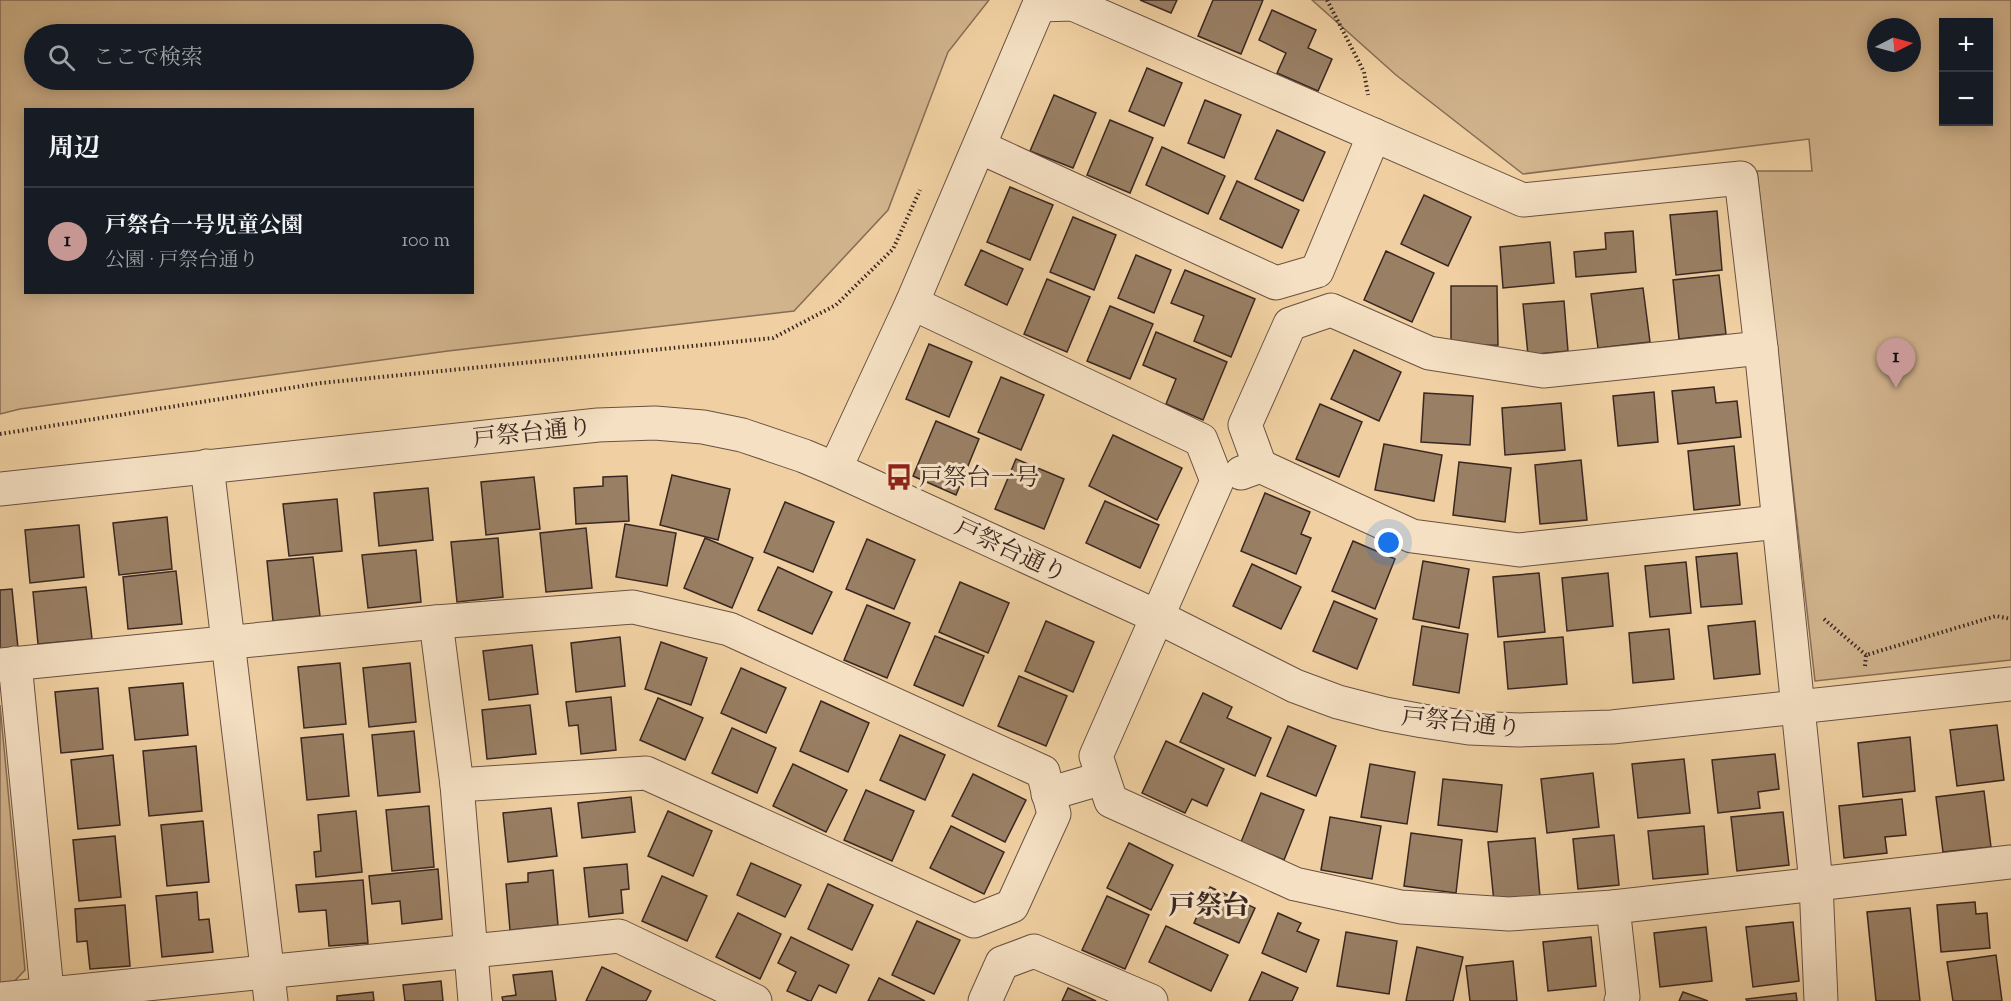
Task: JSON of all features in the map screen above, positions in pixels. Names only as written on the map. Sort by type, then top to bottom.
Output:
[{"type":"street","points":[[835,469],[912,303],[1039,4],[1073,4],[1522,200],[1741,178],[1761,348],[1816,883],[1821,1001]]},
{"type":"street","points":[[1331,310],[1317,271],[1374,135]]},
{"type":"street","points":[[980,147],[1276,283],[1317,271]]},
{"type":"street","points":[[1260,466],[1245,425],[1290,324],[1276,283]]},
{"type":"street","points":[[912,303],[1201,440],[1217,481],[1096,756],[1111,801],[1295,884],[1401,907],[1509,915],[1614,907],[2011,862]]},
{"type":"street","points":[[1290,324],[1331,310],[1429,354],[1543,371],[1761,348]]},
{"type":"street","name":"戸祭台通り","points":[[0,489],[598,425],[655,423],[742,435],[835,469],[1158,617],[1295,686],[1338,702],[1384,714],[1469,728],[1519,730],[1612,727],[2011,684]]},
{"type":"street","points":[[1201,440],[1245,425]]},
{"type":"street","points":[[207,466],[270,986]]},
{"type":"street","points":[[1217,481],[1260,466],[1412,536],[1519,550],[1778,522]]},
{"type":"street","points":[[48,998],[8,664],[436,622],[633,607],[729,629],[1042,772],[1054,813],[1012,906],[974,921],[646,773],[457,785]]},
{"type":"street","points":[[436,622],[457,785],[475,1001]]},
{"type":"street","points":[[1048,794],[1103,778]]},
{"type":"street","points":[[1614,907],[1622,1001]]},
{"type":"street","points":[[996,912],[1018,957]]},
{"type":"street","points":[[0,999],[270,986],[470,950],[619,936],[755,1001]]},
{"type":"street","points":[[985,1001],[1002,963],[1034,951],[1151,1001]]},
{"type":"path","points":[[1327,0],[1364,72],[1374,135]]},
{"type":"path","points":[[0,434],[321,383],[773,338],[836,305],[893,249],[921,188]]},
{"type":"path","points":[[1786,597],[1806,603],[1866,655]]},
{"type":"path","points":[[1866,655],[1996,616],[2011,619]]},
{"type":"path","points":[[1866,655],[1864,676],[1866,700]]},
{"type":"shaded area","points":[[0,0],[989,0],[948,52],[888,210],[794,311],[448,351],[20,409],[0,414]]},
{"type":"shaded area","points":[[1312,0],[2011,0],[2011,660],[1815,681],[1757,171],[1812,171],[1809,139],[1523,174],[1396,75]]},
{"type":"shaded area","points":[[0,705],[25,970],[9,987],[0,988]]},
{"type":"building","points":[[1140,0],[1177,0],[1171,13]]},
{"type":"building","points":[[1213,0],[1263,0],[1241,54],[1198,36]]},
{"type":"building","points":[[1272,10],[1316,30],[1308,48],[1332,59],[1318,91],[1277,73],[1286,53],[1259,40]]},
{"type":"building","points":[[1147,68],[1182,83],[1164,126],[1129,111]]},
{"type":"building","points":[[1054,95],[1096,113],[1073,168],[1030,151]]},
{"type":"building","points":[[1205,100],[1241,115],[1224,158],[1188,143]]},
{"type":"building","points":[[1110,120],[1153,138],[1130,193],[1087,175]]},
{"type":"building","points":[[1277,130],[1325,152],[1303,201],[1255,179]]},
{"type":"building","points":[[1162,147],[1225,176],[1208,214],[1146,185]]},
{"type":"building","points":[[1237,181],[1299,210],[1282,248],[1220,219]]},
{"type":"building","points":[[1010,187],[1053,205],[1030,260],[987,242]]},
{"type":"building","points":[[1424,195],[1471,217],[1448,266],[1401,244]]},
{"type":"building","points":[[1717,211],[1722,270],[1676,275],[1670,215]]},
{"type":"building","points":[[1073,217],[1116,235],[1094,290],[1050,272]]},
{"type":"building","points":[[1633,231],[1636,272],[1576,277],[1574,252],[1606,249],[1605,233]]},
{"type":"building","points":[[1550,242],[1554,283],[1503,288],[1500,247]]},
{"type":"building","points":[[981,250],[1023,269],[1007,305],[965,285]]},
{"type":"building","points":[[1386,251],[1434,273],[1412,322],[1364,300]]},
{"type":"building","points":[[1136,255],[1171,270],[1154,313],[1118,298]]},
{"type":"building","points":[[1185,270],[1255,299],[1231,357],[1194,341],[1204,316],[1171,303]]},
{"type":"building","points":[[1719,275],[1726,334],[1679,339],[1673,280]]},
{"type":"building","points":[[1047,279],[1090,297],[1067,352],[1024,334]]},
{"type":"building","points":[[1451,286],[1497,286],[1498,345],[1451,346]]},
{"type":"building","points":[[1643,288],[1650,342],[1598,348],[1591,294]]},
{"type":"building","points":[[1564,301],[1568,351],[1528,355],[1523,304]]},
{"type":"building","points":[[1110,306],[1153,324],[1130,379],[1087,361]]},
{"type":"building","points":[[1156,332],[1227,362],[1203,420],[1166,404],[1176,379],[1143,365]]},
{"type":"building","points":[[929,344],[972,362],[949,417],[906,399]]},
{"type":"building","points":[[1354,350],[1401,372],[1379,421],[1331,399]]},
{"type":"building","points":[[1001,377],[1044,395],[1021,450],[978,432]]},
{"type":"building","points":[[1714,387],[1716,403],[1737,401],[1741,437],[1678,444],[1672,391]]},
{"type":"building","points":[[1654,392],[1658,442],[1618,446],[1613,396]]},
{"type":"building","points":[[1424,393],[1473,396],[1470,445],[1421,442]]},
{"type":"building","points":[[1561,403],[1565,450],[1505,455],[1502,408]]},
{"type":"building","points":[[1320,404],[1362,422],[1339,477],[1296,459]]},
{"type":"building","points":[[936,421],[979,439],[956,495],[913,476]]},
{"type":"building","points":[[1113,435],[1182,468],[1157,520],[1089,486]]},
{"type":"building","points":[[1384,444],[1442,455],[1434,501],[1375,490]]},
{"type":"building","points":[[1734,446],[1740,505],[1694,510],[1688,451]]},
{"type":"building","points":[[1016,459],[1064,479],[1044,529],[995,509]]},
{"type":"building","points":[[1581,460],[1587,520],[1540,524],[1535,465]]},
{"type":"building","points":[[1459,462],[1511,468],[1505,522],[1453,515]]},
{"type":"building","points":[[672,475],[730,489],[718,540],[660,525]]},
{"type":"building","points":[[627,476],[629,521],[576,524],[574,488],[603,486],[603,477]]},
{"type":"building","points":[[534,477],[540,529],[486,535],[481,482]]},
{"type":"building","points":[[428,488],[433,540],[379,546],[374,493]]},
{"type":"building","points":[[1265,493],[1310,512],[1301,534],[1311,538],[1296,574],[1241,551]]},
{"type":"building","points":[[337,499],[342,551],[289,556],[283,504]]},
{"type":"building","points":[[1105,501],[1159,525],[1140,568],[1086,543]]},
{"type":"building","points":[[785,502],[834,522],[813,572],[764,552]]},
{"type":"building","points":[[167,517],[172,569],[119,575],[113,523]]},
{"type":"building","points":[[625,524],[676,533],[667,586],[616,577]]},
{"type":"building","points":[[79,525],[84,577],[30,583],[25,530]]},
{"type":"building","points":[[586,528],[592,588],[546,592],[540,533]]},
{"type":"building","points":[[498,538],[503,597],[457,602],[451,542]]},
{"type":"building","points":[[705,538],[753,558],[732,608],[684,588]]},
{"type":"building","points":[[867,539],[915,560],[894,609],[846,589]]},
{"type":"building","points":[[1353,541],[1395,559],[1375,609],[1332,591]]},
{"type":"building","points":[[416,550],[421,602],[368,608],[362,555]]},
{"type":"building","points":[[1737,553],[1742,604],[1701,607],[1696,557]]},
{"type":"building","points":[[313,557],[320,616],[273,621],[267,561]]},
{"type":"building","points":[[1423,561],[1469,569],[1459,628],[1413,619]]},
{"type":"building","points":[[1686,562],[1691,613],[1650,617],[1645,566]]},
{"type":"building","points":[[1252,564],[1301,587],[1281,629],[1233,606]]},
{"type":"building","points":[[778,567],[832,592],[812,634],[758,610]]},
{"type":"building","points":[[176,571],[182,624],[128,629],[123,577]]},
{"type":"building","points":[[1539,573],[1545,632],[1498,637],[1493,577]]},
{"type":"building","points":[[1608,573],[1613,626],[1567,631],[1562,578]]},
{"type":"building","points":[[960,582],[1009,603],[988,653],[939,632]]},
{"type":"building","points":[[86,587],[92,639],[38,644],[33,592]]},
{"type":"building","points":[[12,589],[18,648],[0,650],[0,590]]},
{"type":"building","points":[[1334,601],[1377,619],[1357,669],[1313,651]]},
{"type":"building","points":[[867,605],[910,623],[887,678],[844,660]]},
{"type":"building","points":[[1046,621],[1094,642],[1073,692],[1025,671]]},
{"type":"building","points":[[1755,621],[1760,674],[1714,679],[1708,626]]},
{"type":"building","points":[[1422,626],[1468,634],[1459,693],[1413,685]]},
{"type":"building","points":[[1669,629],[1674,679],[1633,683],[1629,633]]},
{"type":"building","points":[[935,636],[984,656],[963,706],[914,685]]},
{"type":"building","points":[[620,637],[625,686],[576,692],[571,643]]},
{"type":"building","points":[[1563,637],[1567,684],[1508,689],[1504,642]]},
{"type":"building","points":[[661,642],[707,658],[691,705],[645,689]]},
{"type":"building","points":[[532,645],[538,694],[489,700],[483,651]]},
{"type":"building","points":[[340,663],[346,724],[304,728],[298,667]]},
{"type":"building","points":[[410,663],[416,722],[369,727],[363,668]]},
{"type":"building","points":[[741,668],[786,688],[766,733],[721,713]]},
{"type":"building","points":[[1019,676],[1067,696],[1046,746],[998,726]]},
{"type":"building","points":[[183,683],[188,735],[135,740],[129,688]]},
{"type":"building","points":[[98,688],[103,749],[61,753],[55,692]]},
{"type":"building","points":[[1203,693],[1232,707],[1227,718],[1271,738],[1255,776],[1180,742]]},
{"type":"building","points":[[611,697],[616,750],[581,754],[578,725],[569,726],[566,702]]},
{"type":"building","points":[[658,698],[703,718],[685,760],[640,740]]},
{"type":"building","points":[[821,701],[869,723],[848,772],[800,751]]},
{"type":"building","points":[[530,705],[536,754],[487,759],[482,710]]},
{"type":"building","points":[[1997,725],[2004,780],[1957,786],[1950,730]]},
{"type":"building","points":[[1288,726],[1336,746],[1316,796],[1267,776]]},
{"type":"building","points":[[732,728],[776,748],[757,793],[712,773]]},
{"type":"building","points":[[414,731],[420,792],[378,796],[372,735]]},
{"type":"building","points":[[343,734],[349,796],[307,800],[301,738]]},
{"type":"building","points":[[900,735],[945,755],[925,800],[880,780]]},
{"type":"building","points":[[1910,737],[1915,791],[1863,797],[1858,743]]},
{"type":"building","points":[[1166,741],[1224,769],[1207,806],[1192,799],[1185,813],[1142,793]]},
{"type":"building","points":[[196,746],[202,811],[149,816],[143,751]]},
{"type":"building","points":[[1775,754],[1779,789],[1758,792],[1760,808],[1718,813],[1712,760]]},
{"type":"building","points":[[113,755],[120,825],[78,829],[71,760]]},
{"type":"building","points":[[1684,759],[1690,813],[1638,818],[1632,764]]},
{"type":"building","points":[[793,764],[847,790],[826,832],[773,806]]},
{"type":"building","points":[[1370,764],[1415,772],[1407,824],[1361,817]]},
{"type":"building","points":[[1593,773],[1599,827],[1547,833],[1541,779]]},
{"type":"building","points":[[973,774],[1026,800],[1005,842],[952,816]]},
{"type":"building","points":[[1443,779],[1502,785],[1497,832],[1438,825]]},
{"type":"building","points":[[866,790],[914,811],[892,861],[844,840]]},
{"type":"building","points":[[1984,791],[1991,847],[1943,852],[1936,797]]},
{"type":"building","points":[[1261,793],[1304,810],[1284,860],[1241,842]]},
{"type":"building","points":[[631,797],[635,832],[582,838],[578,803]]},
{"type":"building","points":[[1902,799],[1906,835],[1885,837],[1887,853],[1844,858],[1839,806]]},
{"type":"building","points":[[429,806],[434,867],[392,871],[386,810]]},
{"type":"building","points":[[551,808],[557,856],[508,862],[503,813]]},
{"type":"building","points":[[356,811],[362,872],[316,877],[314,852],[321,851],[318,815]]},
{"type":"building","points":[[668,811],[712,831],[693,876],[648,856]]},
{"type":"building","points":[[1783,812],[1789,865],[1737,871],[1731,817]]},
{"type":"building","points":[[1330,817],[1381,826],[1372,879],[1321,870]]},
{"type":"building","points":[[203,821],[209,882],[167,886],[161,825]]},
{"type":"building","points":[[951,826],[1004,852],[984,894],[930,868]]},
{"type":"building","points":[[1704,826],[1708,874],[1653,879],[1648,831]]},
{"type":"building","points":[[1411,833],[1462,840],[1456,893],[1404,886]]},
{"type":"building","points":[[1614,835],[1619,885],[1578,889],[1573,839]]},
{"type":"building","points":[[115,836],[121,897],[79,901],[73,840]]},
{"type":"building","points":[[1535,838],[1540,897],[1494,902],[1488,842]]},
{"type":"building","points":[[1129,843],[1173,865],[1151,910],[1107,888]]},
{"type":"building","points":[[751,863],[801,885],[785,917],[737,895]]},
{"type":"building","points":[[627,864],[629,889],[621,890],[623,913],[589,917],[584,868]]},
{"type":"building","points":[[438,869],[442,919],[402,924],[400,901],[372,904],[369,876]]},
{"type":"building","points":[[553,870],[558,925],[510,930],[506,884],[528,882],[528,873]]},
{"type":"building","points":[[662,876],[707,896],[687,941],[642,921]]},
{"type":"building","points":[[363,880],[368,943],[329,946],[326,910],[299,912],[296,885]]},
{"type":"building","points":[[828,884],[873,905],[852,950],[808,929]]},
{"type":"building","points":[[1210,887],[1255,908],[1239,943],[1194,923]]},
{"type":"building","points":[[197,892],[199,920],[209,919],[213,952],[162,957],[156,896]]},
{"type":"building","points":[[1107,896],[1149,915],[1125,969],[1082,950]]},
{"type":"building","points":[[1975,902],[1976,914],[1987,913],[1990,948],[1941,952],[1937,905]]},
{"type":"building","points":[[125,905],[130,966],[90,969],[87,941],[77,942],[75,909]]},
{"type":"building","points":[[1910,908],[1920,1001],[1876,1001],[1867,912]]},
{"type":"building","points":[[738,913],[781,934],[760,979],[716,957]]},
{"type":"building","points":[[1278,913],[1301,923],[1297,931],[1319,940],[1306,972],[1262,953]]},
{"type":"building","points":[[917,921],[960,940],[934,994],[892,975]]},
{"type":"building","points":[[1793,922],[1799,981],[1753,987],[1746,927]]},
{"type":"building","points":[[1166,926],[1228,955],[1211,991],[1149,962]]},
{"type":"building","points":[[1706,927],[1712,981],[1660,987],[1654,933]]},
{"type":"building","points":[[1346,932],[1397,941],[1389,994],[1337,986]]},
{"type":"building","points":[[791,937],[849,965],[836,993],[819,985],[809,1001],[787,991],[796,972],[778,963]]},
{"type":"building","points":[[1591,937],[1596,986],[1548,991],[1543,942]]},
{"type":"building","points":[[1417,947],[1463,957],[1453,1001],[1406,1001]]},
{"type":"building","points":[[1996,955],[2002,1001],[1953,1001],[1947,962]]},
{"type":"building","points":[[1513,961],[1517,1001],[1470,1001],[1466,966]]},
{"type":"building","points":[[602,967],[651,991],[646,1001],[586,1001]]},
{"type":"building","points":[[552,971],[556,1001],[503,1001],[502,997],[516,995],[513,975]]},
{"type":"building","points":[[1262,972],[1298,988],[1292,1001],[1249,1001]]},
{"type":"building","points":[[879,978],[925,1001],[868,1001]]},
{"type":"building","points":[[441,981],[443,1001],[405,1001],[403,985]]},
{"type":"building","points":[[1068,988],[1096,1001],[1062,1001]]},
{"type":"building","points":[[373,992],[374,1001],[337,1001],[337,996]]},
{"type":"building","points":[[1683,992],[1708,1001],[1679,1001]]},
{"type":"building","points":[[1796,993],[1797,1001],[1747,1001],[1746,999]]},
{"type":"place","name":"戸祭台一号児童公園","points":[[1896,388]]},
{"type":"place","name":"戸祭台一号","points":[[899,477]]},
{"type":"district","name":"戸祭台","points":[[1209,905]]}]
